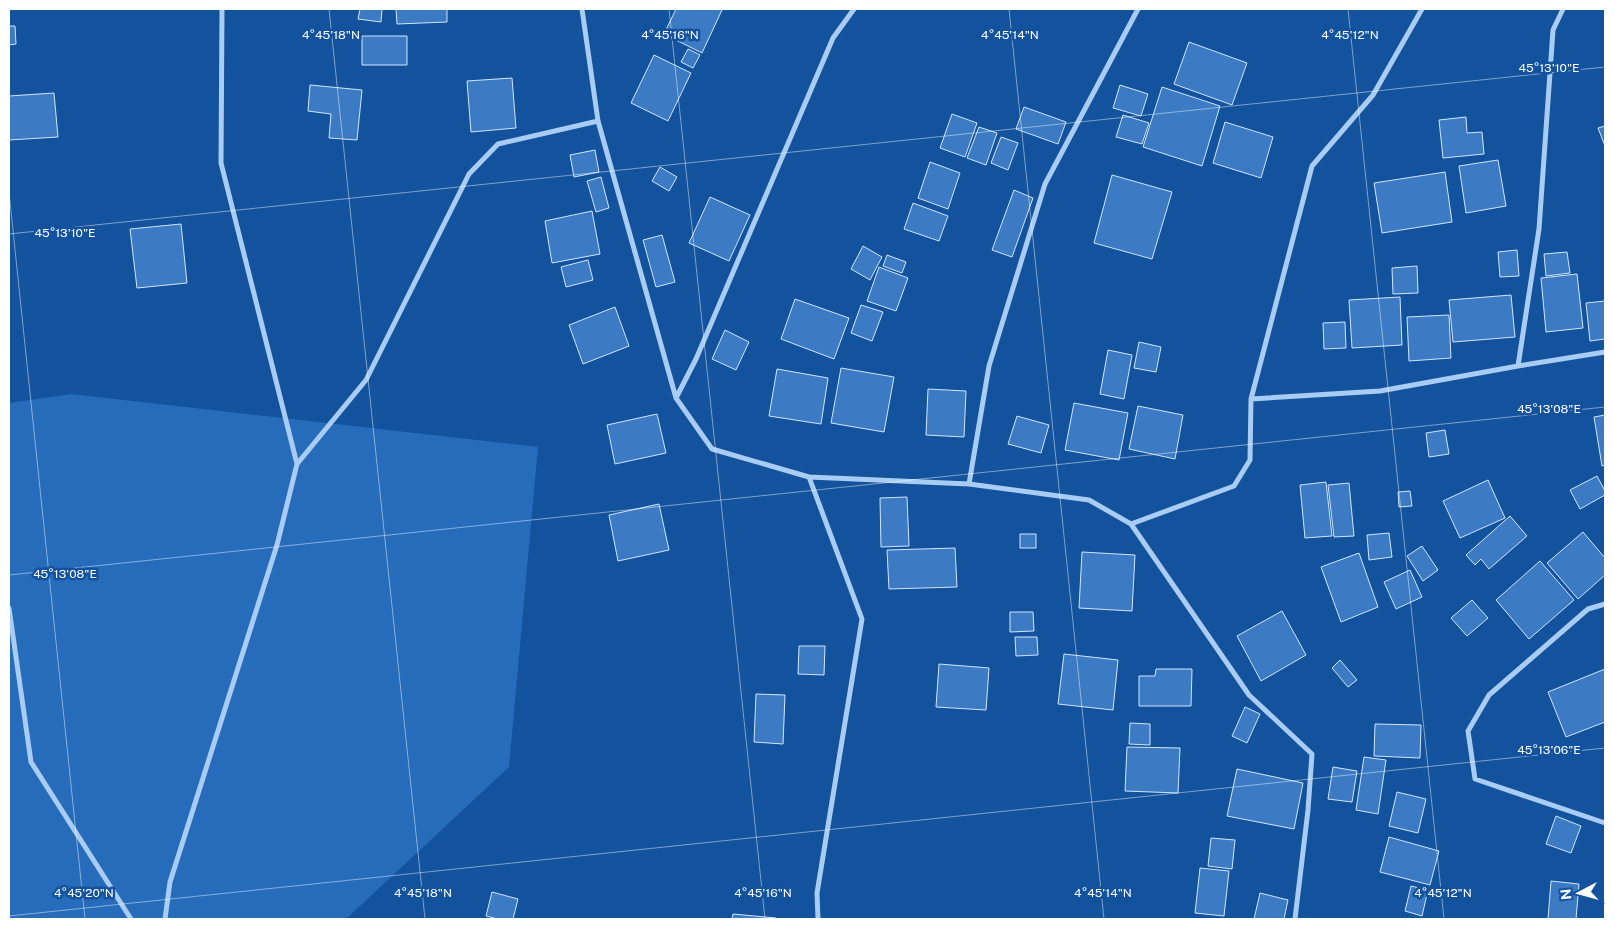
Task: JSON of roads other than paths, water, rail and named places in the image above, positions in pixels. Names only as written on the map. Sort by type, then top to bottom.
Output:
[{"type":"street","points":[[222,9],[221,163],[297,464]]},
{"type":"street","points":[[582,9],[598,121],[676,398],[712,449],[809,477],[969,484],[1089,500],[1131,524],[1250,695],[1312,754],[1308,810],[1295,919]]},
{"type":"street","points":[[676,398],[696,359],[833,38],[854,9]]},
{"type":"street","points":[[969,484],[989,366],[1045,184],[1138,9]]},
{"type":"street","points":[[1131,524],[1234,486],[1250,460],[1251,399],[1312,166],[1373,95],[1422,9]]},
{"type":"street","points":[[1518,366],[1539,229],[1552,30],[1563,9]]},
{"type":"street","points":[[165,919],[170,882],[277,544],[297,464],[366,380],[469,174],[498,144],[598,121]]},
{"type":"street","points":[[1251,399],[1380,391],[1605,352]]},
{"type":"street","points":[[809,477],[862,619],[817,893],[818,919]]},
{"type":"street","points":[[1605,604],[1588,609],[1489,695],[1468,731],[1475,779],[1605,823]]},
{"type":"street","points":[[9,608],[30,762],[131,919]]}]
